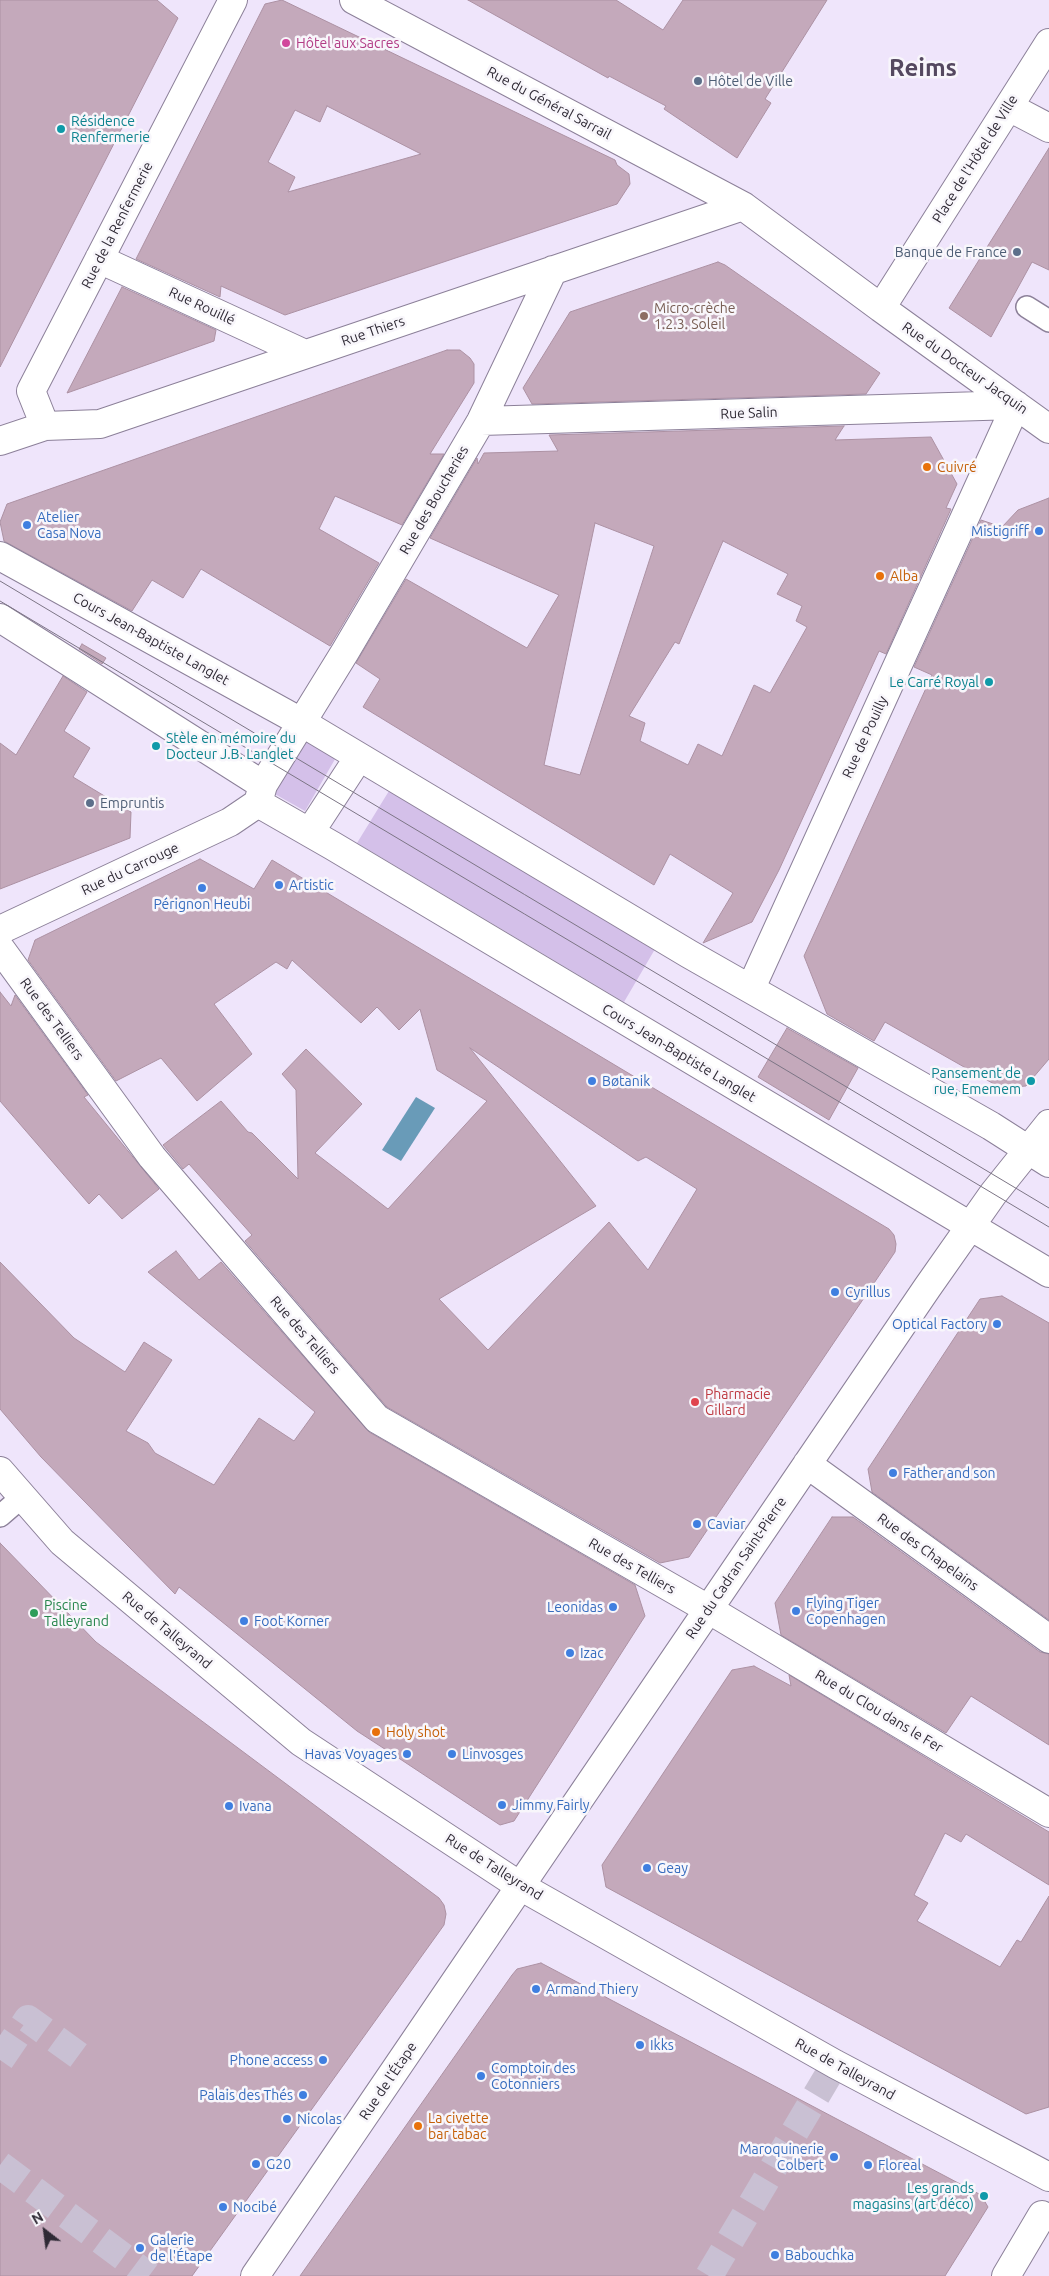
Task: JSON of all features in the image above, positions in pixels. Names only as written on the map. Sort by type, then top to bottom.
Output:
[{"type":"street","name":"Rue de la Renfermerie","points":[[45,426],[31,391],[233,0]]},
{"type":"street","name":"Rue du Général Sarrail","points":[[354,0],[743,206]]},
{"type":"street","name":"Place de l'Hôtel de Ville","points":[[881,308],[1049,43]]},
{"type":"street","points":[[1009,106],[1049,128]]},
{"type":"street","name":"Rue Thiers","points":[[0,442],[45,426],[100,424],[743,206]]},
{"type":"street","points":[[743,206],[881,308]]},
{"type":"street","name":"Rue Rouillé","points":[[99,259],[305,354]]},
{"type":"street","name":"Rue des Boucheries","points":[[301,722],[345,652],[480,421],[553,270]]},
{"type":"street","name":"Rue du Docteur Jacquin","points":[[881,308],[1049,429]]},
{"type":"street","name":"Rue Salin","points":[[480,421],[1016,405]]},
{"type":"street","name":"Rue de Pouilly","points":[[751,988],[1016,405]]},
{"type":"street","name":"Cours Jean-Baptiste Langlet","points":[[0,556],[301,722],[689,954],[991,1126],[1038,1157]]},
{"type":"street","name":"Cours Jean-Baptiste Langlet","points":[[0,618],[260,794],[310,832],[1049,1274]]},
{"type":"street","points":[[260,794],[301,722]]},
{"type":"street","points":[[310,832],[359,757]]},
{"type":"street","name":"Rue du Carrouge","points":[[0,930],[230,822],[260,794]]},
{"type":"street","name":"Rue des Telliers","points":[[0,948],[152,1157],[377,1419],[708,1609]]},
{"type":"street","name":"Rue du Cadran Saint-Pierre","points":[[520,1886],[970,1226],[1038,1157],[1049,1124]]},
{"type":"street","name":"Rue des Chapelains","points":[[807,1464],[1049,1639]]},
{"type":"street","name":"Rue de Talleyrand","points":[[0,1471],[62,1542],[301,1742],[520,1886],[835,2064],[1049,2177]]},
{"type":"street","name":"Rue du Clou dans le Fer","points":[[708,1609],[1049,1813]]},
{"type":"street","name":"Rue de l'Étape","points":[[255,2276],[520,1886]]},
{"type":"street","points":[[1006,2276],[1042,2215]]},
{"type":"lane","points":[[1027,307],[1049,321]]},
{"type":"lane","points":[[0,1516],[22,1497]]},
{"type":"shaded area","points":[[306,735],[338,754],[305,811],[273,793]]},
{"type":"shaded area","points":[[392,786],[658,944],[624,1002],[357,843]]},
{"type":"water","points":[[416,1097],[435,1108],[401,1161],[382,1150]]},
{"type":"building","points":[[0,0],[157,0],[178,18],[0,367]]},
{"type":"building","points":[[282,0],[615,160],[617,165],[629,174],[630,184],[617,204],[285,315],[221,286],[220,297],[136,259],[265,4]],"holes":[[[327,106],[421,154],[288,192],[295,177],[268,162],[295,110],[320,122]]]},
{"type":"building","name":"Hôtel de Ville","points":[[468,0],[616,0],[663,30],[683,0],[827,0],[765,99],[771,103],[737,158],[664,109],[666,106],[609,76],[608,78]]},
{"type":"building","name":"Banque de France","points":[[1049,148],[1049,270],[1032,262],[991,337],[949,308]]},
{"type":"building","points":[[718,262],[880,373],[866,394],[532,404],[523,388],[570,312]]},
{"type":"building","points":[[122,287],[216,330],[214,341],[67,393]]},
{"type":"building","points":[[447,350],[460,350],[470,358],[474,364],[474,383],[430,454],[444,454],[402,525],[335,496],[319,529],[379,563],[330,646],[201,569],[183,598],[152,580],[132,611],[4,541],[0,522],[7,504]]},
{"type":"building","points":[[844,426],[835,440],[931,437],[957,484],[946,508],[951,509],[886,654],[879,651],[779,870],[752,922],[703,943],[733,893],[670,854],[654,885],[363,707],[380,679],[356,663],[406,579],[527,648],[559,595],[430,538],[477,458],[478,464],[484,453],[558,451],[549,435]],"holes":[[[595,523],[654,546],[580,775],[544,765]],[[723,541],[788,574],[777,594],[802,606],[796,621],[807,627],[770,693],[754,685],[722,756],[698,744],[688,765],[640,741],[645,723],[629,716],[675,642],[679,644]]]},
{"type":"building","points":[[1049,498],[1049,1059],[1026,1086],[1001,1088],[885,1022],[874,1041],[827,1014],[804,956],[932,675],[914,667],[981,520],[1002,527],[1018,510]]},
{"type":"building","points":[[82,644],[106,658],[102,664],[79,649]]},
{"type":"building","points":[[63,676],[87,692],[64,731],[90,748],[73,777],[131,812],[130,838],[0,889],[0,743],[16,755]]},
{"type":"building","points":[[200,859],[254,889],[272,860],[889,1229],[894,1235],[895,1252],[689,1557],[660,1563],[387,1407],[245,1241],[252,1235],[189,1164],[183,1169],[163,1145],[221,1101],[248,1132],[252,1133],[298,1179],[296,1090],[282,1074],[306,1049],[362,1104],[315,1153],[388,1209],[487,1101],[437,1070],[420,1009],[399,1030],[377,1007],[361,1023],[292,960],[287,969],[276,962],[214,1004],[252,1054],[197,1101],[161,1058],[116,1081],[28,960],[35,940]],"holes":[[[470,1048],[638,1161],[646,1157],[697,1189],[648,1270],[609,1222],[488,1350],[439,1299],[596,1206]]]},
{"type":"building","points":[[0,992],[11,1006],[15,995],[88,1095],[84,1097],[159,1189],[122,1219],[99,1194],[89,1204],[0,1101]]},
{"type":"building","points":[[787,1028],[858,1068],[829,1120],[758,1077]]},
{"type":"building","points":[[176,1251],[199,1280],[221,1262],[369,1432],[635,1585],[645,1616],[514,1821],[500,1825],[357,1731],[179,1587],[175,1594],[41,1457],[0,1409],[0,1262],[74,1338],[125,1372],[144,1342],[172,1360],[126,1431],[148,1443],[155,1453],[214,1485],[259,1418],[294,1441],[315,1412],[148,1272]]},
{"type":"building","points":[[1002,1296],[1049,1323],[1049,1620],[872,1492],[868,1469],[980,1299]]},
{"type":"building","points":[[832,1517],[853,1517],[1040,1652],[1049,1654],[1049,1745],[971,1696],[946,1733],[781,1635],[775,1603]]},
{"type":"building","points":[[0,1543],[96,1642],[439,1898],[444,1905],[446,1914],[444,1925],[192,2276],[0,2276]]},
{"type":"building","points":[[754,1666],[791,1686],[789,1675],[1049,1832],[1049,1885],[966,1834],[961,1842],[945,1833],[914,1895],[928,1903],[917,1921],[1000,1967],[1017,1940],[1021,1942],[1049,1896],[1049,2107],[1026,2114],[606,1887],[602,1865],[732,1670]]},
{"type":"building","points":[[541,1963],[981,2195],[988,2207],[945,2276],[300,2276],[512,1975],[517,1969]]},
{"type":"tunnel","points":[[0,2060],[28,2019],[82,2058]]},
{"type":"tunnel","points":[[709,2276],[835,2064]]},
{"type":"tunnel","points":[[0,2165],[149,2276]]},
{"type":"tram line","points":[[0,581],[1049,1208]]},
{"type":"tram line","points":[[0,601],[1049,1227]]},
{"type":"place","name":"Hôtel aux Sacres","points":[[286,43]]},
{"type":"place","name":"Hôtel de Ville","points":[[698,81]]},
{"type":"place","name":"Résidence Renfermerie","points":[[61,129]]},
{"type":"place","name":"Banque de France","points":[[1017,252]]},
{"type":"place","name":"Micro-crèche 1.2.3. Soleil","points":[[644,316]]},
{"type":"place","name":"Cuivré","points":[[927,467]]},
{"type":"place","name":"Atelier Casa Nova","points":[[27,525]]},
{"type":"place","name":"Mistigriff","points":[[1039,531]]},
{"type":"place","name":"Alba","points":[[880,576]]},
{"type":"place","name":"Le Carré Royal","points":[[989,682]]},
{"type":"place","name":"Stèle en mémoire du Docteur J.B. Langlet","points":[[156,746]]},
{"type":"place","name":"Empruntis","points":[[90,803]]},
{"type":"place","name":"Artistic","points":[[279,885]]},
{"type":"place","name":"Pérignon Heubi","points":[[202,888]]},
{"type":"place","name":"Bøtanik","points":[[592,1081]]},
{"type":"place","name":"Pansement de rue, Ememem","points":[[1031,1081]]},
{"type":"place","name":"Cyrillus","points":[[835,1292]]},
{"type":"place","name":"Optical Factory","points":[[997,1324]]},
{"type":"place","name":"Pharmacie Gillard","points":[[695,1402]]},
{"type":"place","name":"Father and son","points":[[893,1473]]},
{"type":"place","name":"Caviar","points":[[697,1524]]},
{"type":"place","name":"Leonidas","points":[[613,1607]]},
{"type":"place","name":"Flying Tiger Copenhagen","points":[[796,1611]]},
{"type":"place","name":"Piscine Talleyrand","points":[[34,1613]]},
{"type":"place","name":"Foot Korner","points":[[244,1621]]},
{"type":"place","name":"Izac","points":[[570,1653]]},
{"type":"place","name":"Holy shot","points":[[376,1732]]},
{"type":"place","name":"Havas Voyages","points":[[407,1754]]},
{"type":"place","name":"Linvosges","points":[[452,1754]]},
{"type":"place","name":"Jimmy Fairly","points":[[502,1805]]},
{"type":"place","name":"Ivana","points":[[229,1806]]},
{"type":"place","name":"Geay","points":[[647,1868]]},
{"type":"place","name":"Armand Thiery","points":[[536,1989]]},
{"type":"place","name":"Ikks","points":[[640,2045]]},
{"type":"place","name":"Phone access","points":[[323,2060]]},
{"type":"place","name":"Comptoir des Cotonniers","points":[[481,2076]]},
{"type":"place","name":"Palais des Thés","points":[[303,2095]]},
{"type":"place","name":"Nicolas","points":[[287,2119]]},
{"type":"place","name":"La civette bar tabac","points":[[418,2126]]},
{"type":"place","name":"Maroquinerie Colbert","points":[[834,2157]]},
{"type":"place","name":"G20","points":[[256,2164]]},
{"type":"place","name":"Floreal","points":[[868,2165]]},
{"type":"place","name":"Les grands magasins (art déco)","points":[[984,2196]]},
{"type":"place","name":"Nocibé","points":[[223,2207]]},
{"type":"place","name":"Galerie de l'Étape","points":[[140,2248]]},
{"type":"place","name":"Babouchka","points":[[775,2255]]},
{"type":"district","name":"Reims","points":[[923,68]]}]
